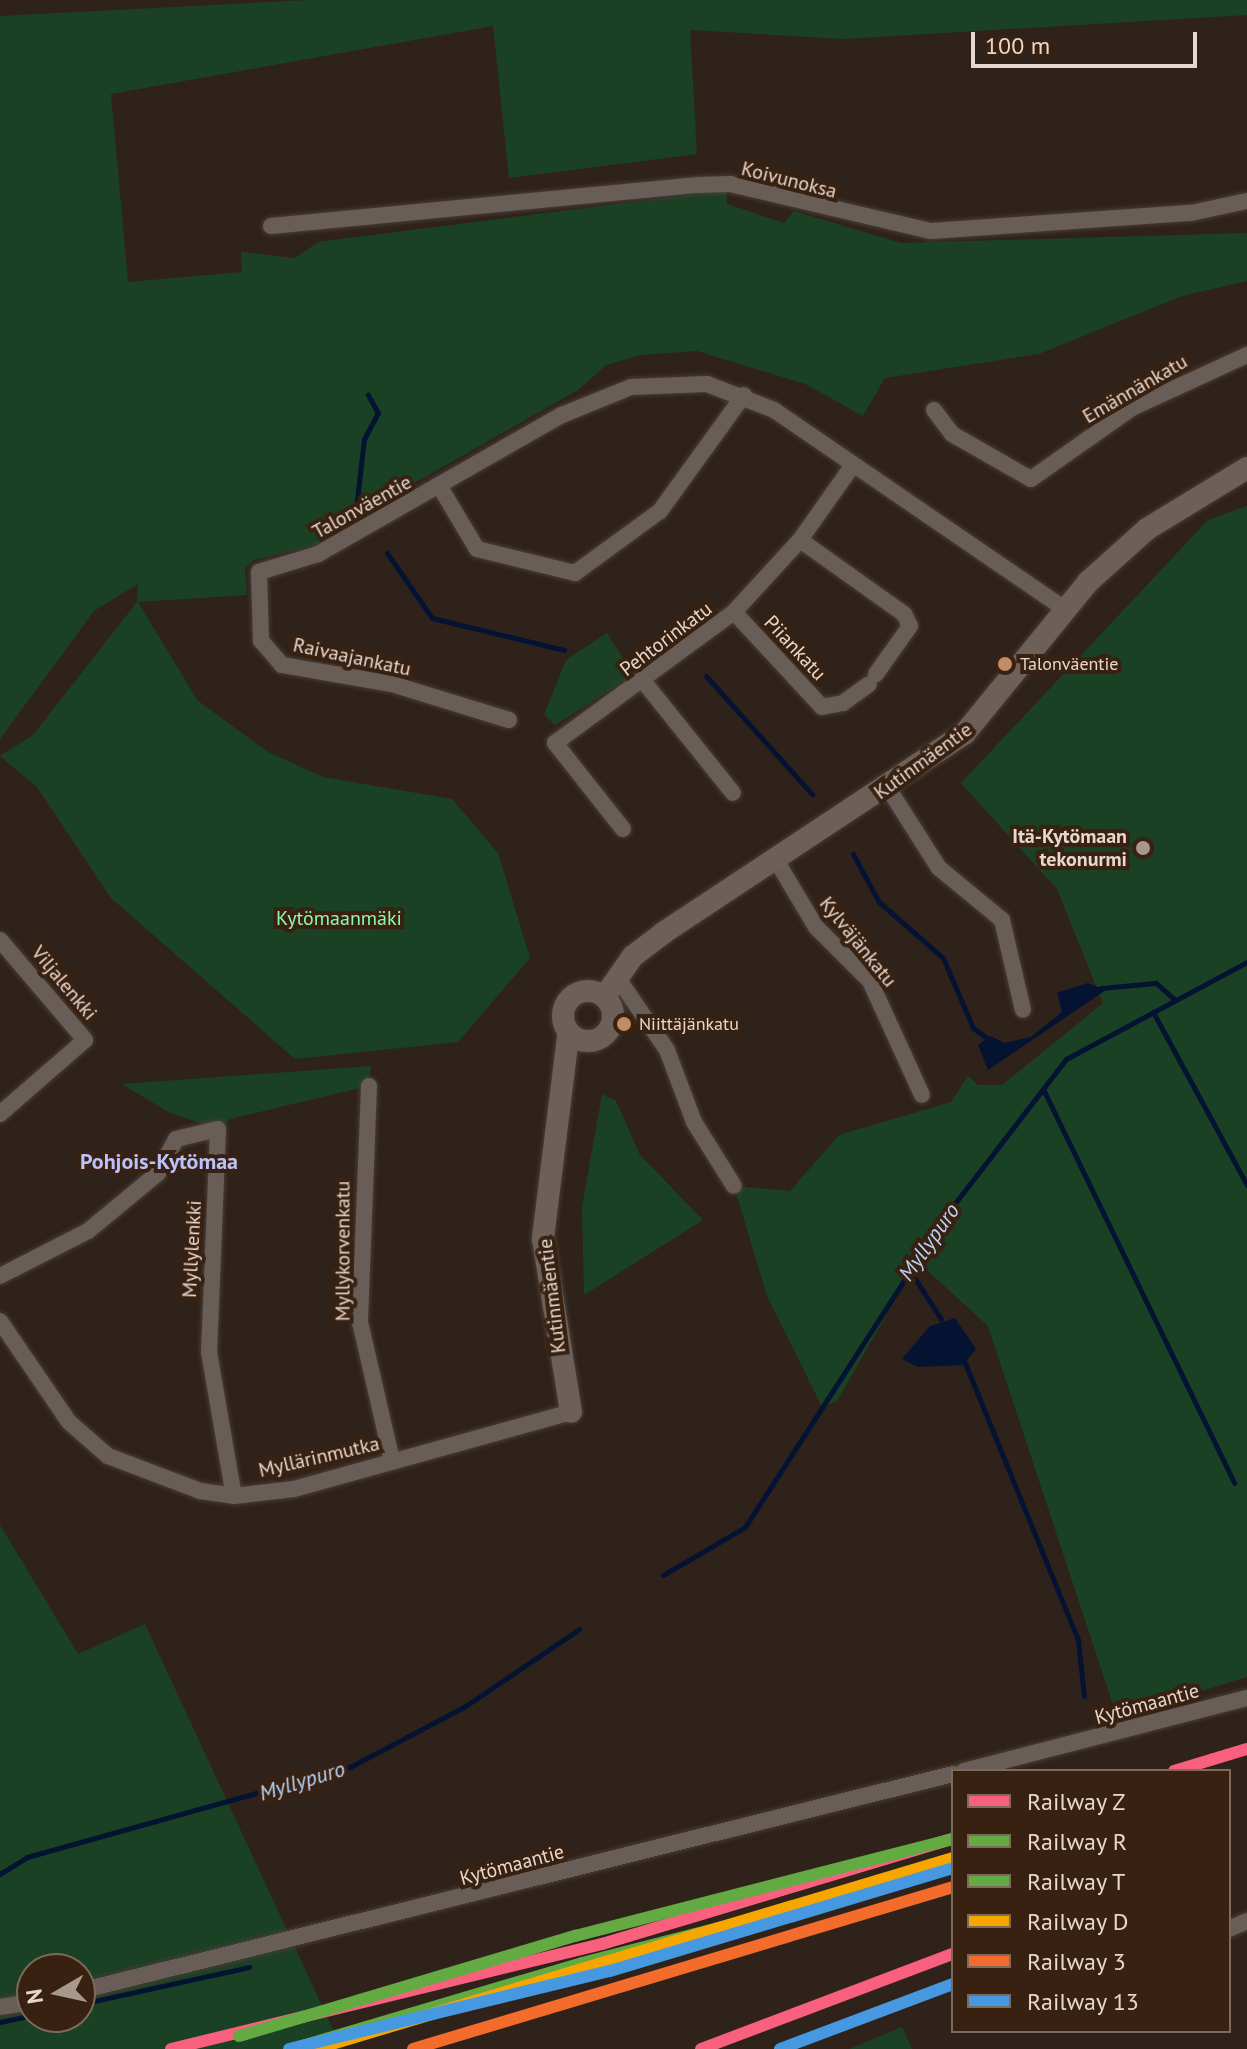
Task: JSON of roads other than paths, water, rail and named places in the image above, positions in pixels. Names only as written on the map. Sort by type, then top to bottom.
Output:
[{"type":"street","name":"Koivunoksa","points":[[271,226],[730,184],[931,231],[1191,213],[1247,201]]},
{"type":"street","name":"Emännänkatu","points":[[934,410],[952,434],[1031,479],[1132,408],[1247,355]]},
{"type":"street","name":"Talonväentie","points":[[259,572],[318,554],[596,397],[684,383],[744,395],[1065,609]]},
{"type":"street","points":[[440,487],[477,549],[575,573],[660,511],[744,395]]},
{"type":"street","name":"Pehtorinkatu","points":[[623,829],[555,743],[644,682],[734,612],[800,540],[853,465]]},
{"type":"street","name":"Kutinmäentie","points":[[571,1412],[543,1239],[568,1037],[566,1006],[612,985],[663,933],[888,788],[980,720],[1065,609],[1147,529],[1247,468]]},
{"type":"street","name":"Piiankatu","points":[[734,612],[822,707],[843,703],[872,679],[910,626],[904,614],[800,540]]},
{"type":"street","name":"Raivaajankatu","points":[[259,572],[261,641],[282,665],[392,684],[509,720]]},
{"type":"street","points":[[644,682],[733,793]]},
{"type":"street","points":[[888,788],[939,868],[1002,920],[1023,1010]]},
{"type":"street","name":"Kylväjänkatu","points":[[776,860],[816,927],[870,981],[922,1095]]},
{"type":"street","name":"Viljalenkki","points":[[0,940],[85,1040],[0,1114]]},
{"type":"street","points":[[568,1037],[594,1038],[607,1030],[614,1014],[612,985]]},
{"type":"street","points":[[612,985],[667,1050],[694,1122],[734,1186]]},
{"type":"street","name":"Myllykorvenkatu","points":[[369,1086],[360,1322],[392,1461]]},
{"type":"street","name":"Myllylenkki","points":[[0,1276],[88,1231],[158,1173],[176,1139],[218,1129],[209,1352],[234,1496]]},
{"type":"street","name":"Myllärinmutka","points":[[0,1321],[69,1422],[108,1456],[153,1478],[234,1496],[294,1489],[571,1412]]},
{"type":"street","name":"Kytömaantie","points":[[972,1769],[1247,1698]]},
{"type":"street","name":"Kytömaantie","points":[[96,1987],[951,1774]]},
{"type":"water","points":[[1088,983],[1106,990],[988,1070],[978,1045],[991,1036],[1004,1043],[1031,1037],[1062,1012],[1057,993]]},
{"type":"water","points":[[955,1318],[976,1349],[963,1365],[918,1367],[902,1359],[930,1326]]},
{"type":"waterway","points":[[357,500],[364,439],[378,413],[368,395]]},
{"type":"waterway","points":[[387,553],[432,618],[564,650]]},
{"type":"waterway","points":[[706,676],[812,794]]},
{"type":"waterway","points":[[853,854],[879,902],[943,958],[973,1028],[991,1041]]},
{"type":"waterway","name":"Myllypuro","points":[[663,1575],[745,1527],[949,1211],[1066,1059],[1247,962]]},
{"type":"waterway","points":[[1101,988],[1156,983],[1175,1000]]},
{"type":"waterway","points":[[1153,1012],[1247,1185]]},
{"type":"waterway","points":[[1043,1089],[1234,1483]]},
{"type":"waterway","points":[[910,1271],[941,1319]]},
{"type":"waterway","points":[[965,1363],[1078,1640],[1084,1696]]},
{"type":"waterway","name":"Myllypuro","points":[[0,1874],[27,1857],[350,1767],[464,1707],[579,1629]]},
{"type":"waterway","points":[[96,2000],[249,1967]]},
{"type":"waterway","points":[[0,2022],[16,2018]]},
{"type":"rail line","name":"Z","points":[[1181,1769],[1247,1749]]},
{"type":"rail line","name":"T","points":[[239,2036],[575,1936],[950,1840]]},
{"type":"rail line","name":"Z","points":[[171,2049],[602,1944],[951,1840]]},
{"type":"rail line","name":"D","points":[[315,2049],[951,1859]]},
{"type":"rail line","name":"R","points":[[292,2049],[582,1963],[951,1869]]},
{"type":"rail line","name":"13","points":[[289,2049],[610,1971],[951,1869]]},
{"type":"rail line","name":"3","points":[[413,2049],[951,1888]]},
{"type":"rail line","name":"Z","points":[[701,2049],[951,1955]]},
{"type":"rail line","name":"13","points":[[780,2049],[951,1985]]},
{"type":"place","name":"Talonväentie","points":[[1005,664]]},
{"type":"place","name":"Itä-Kytömaan tekonurmi","points":[[1143,848]]},
{"type":"place","name":"Niittäjänkatu","points":[[624,1024]]},
{"type":"district","name":"Pohjois-Kytömaa","points":[[159,1162]]},
{"type":"park label","name":"Kytömaanmäki","points":[[339,918]]}]
